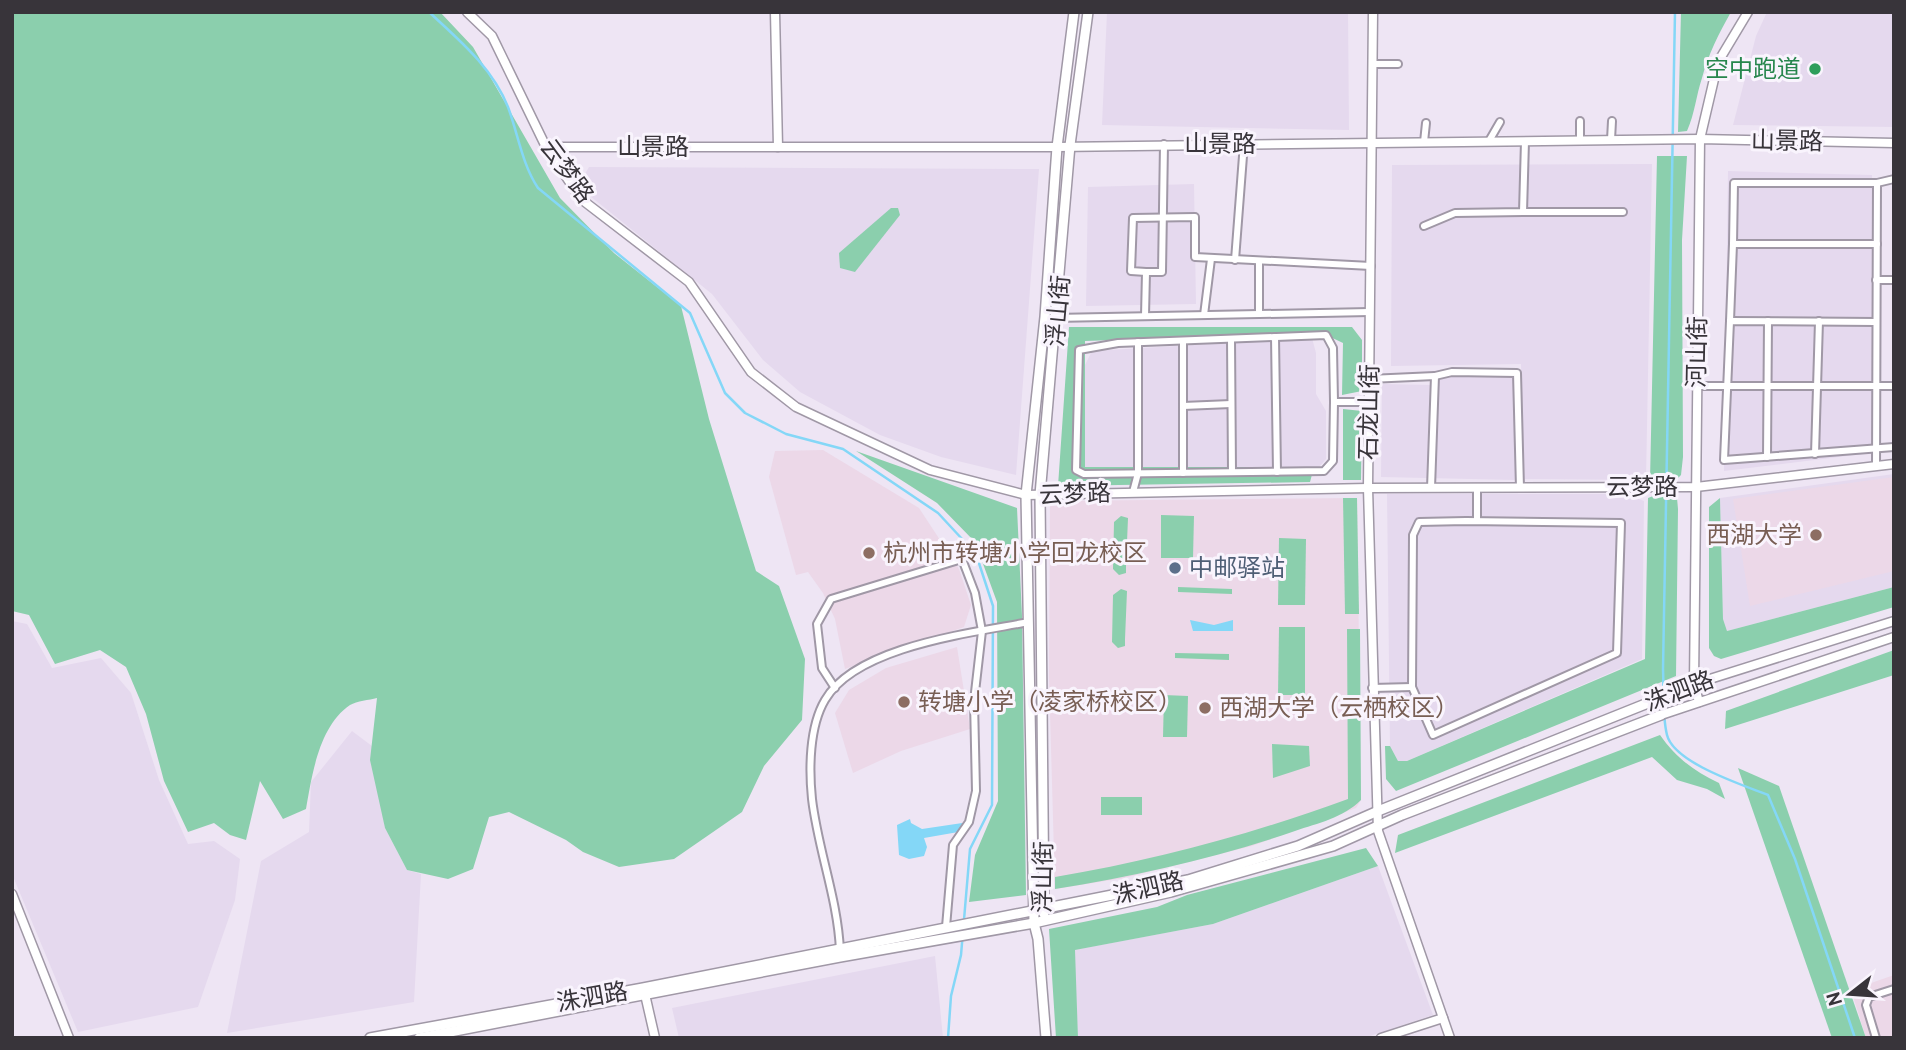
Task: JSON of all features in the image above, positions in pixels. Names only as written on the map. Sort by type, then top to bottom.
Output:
[{"type":"main road","name":"浮山街","points":[[1046,1038],[1038,923],[1034,912],[1026,495],[1045,317],[1058,147],[1074,12]]},
{"type":"main road","name":"浮山街","points":[[1038,923],[1045,910],[1040,495],[1058,318],[1070,145],[1088,12]]},
{"type":"main road","name":"洙泗路","points":[[419,1038],[840,952],[965,923],[1045,910],[1188,880],[1297,846],[1658,699]]},
{"type":"main road","name":"洙泗路","points":[[840,952],[1038,923],[1280,863],[1333,846],[1661,715]]},
{"type":"main road","name":"洙泗路","points":[[370,1038],[644,992]]},
{"type":"street","name":"云梦路","points":[[467,12],[492,36],[546,147],[581,199],[689,282],[751,372],[796,407],[930,470],[1026,495],[1040,495],[1368,488],[1696,487],[1894,464]]},
{"type":"street","points":[[775,12],[778,147]]},
{"type":"street","name":"石龙山街","points":[[1373,12],[1368,488],[1378,826]]},
{"type":"street","name":"河山街","points":[[1699,702],[1693,684],[1700,139],[1718,62],[1748,12]]},
{"type":"street","points":[[1373,64],[1398,64]]},
{"type":"street","points":[[1580,121],[1580,140]]},
{"type":"street","points":[[1611,140],[1612,121]]},
{"type":"street","points":[[1424,142],[1426,122]]},
{"type":"street","points":[[1489,141],[1500,122]]},
{"type":"street","name":"山景路","points":[[546,147],[1058,147],[1700,139],[1894,143]]},
{"type":"street","points":[[1523,212],[1525,141]]},
{"type":"street","points":[[1235,260],[1244,143]]},
{"type":"street","points":[[1164,144],[1163,216],[1162,272],[1131,271],[1133,218],[1163,216],[1195,217],[1195,257],[1371,266]]},
{"type":"street","points":[[1894,179],[1877,183],[1734,183],[1724,460],[1894,447]]},
{"type":"street","points":[[1875,466],[1877,183]]},
{"type":"street","points":[[1424,226],[1455,213],[1623,212]]},
{"type":"street","points":[[1733,244],[1877,244]]},
{"type":"street","points":[[1203,315],[1211,259]]},
{"type":"street","points":[[1259,261],[1259,314]]},
{"type":"street","points":[[1145,316],[1146,272]]},
{"type":"street","points":[[1876,280],[1894,280]]},
{"type":"street","points":[[1045,317],[1370,312]]},
{"type":"street","points":[[1730,321],[1876,322]]},
{"type":"street","points":[[1767,457],[1768,321]]},
{"type":"street","points":[[1815,454],[1819,321]]},
{"type":"street","points":[[1326,335],[1333,348],[1334,402],[1333,461],[1324,471],[1084,474],[1076,470],[1079,350],[1138,342],[1231,338],[1326,335]]},
{"type":"street","points":[[1275,337],[1277,471]]},
{"type":"street","points":[[1231,338],[1232,472]]},
{"type":"street","points":[[1182,341],[1183,472]]},
{"type":"street","points":[[1133,492],[1138,473],[1138,342]]},
{"type":"street","points":[[1369,379],[1435,376],[1452,372],[1517,373],[1520,488]]},
{"type":"street","points":[[1431,488],[1435,376]]},
{"type":"street","points":[[1697,386],[1894,386]]},
{"type":"street","points":[[1334,402],[1369,401]]},
{"type":"street","points":[[1183,406],[1231,404]]},
{"type":"street","points":[[1476,488],[1477,521]]},
{"type":"street","points":[[1419,522],[1621,523],[1617,653],[1433,735],[1412,687],[1413,535],[1419,522]]},
{"type":"street","points":[[835,688],[822,668],[817,624],[831,599],[962,559],[985,630],[974,701],[976,792],[969,822],[953,845],[946,927]]},
{"type":"street","name":"洙泗路","points":[[1658,699],[1693,684],[1894,621]]},
{"type":"street","points":[[840,952],[812,799],[811,770],[816,722],[825,700],[840,681],[866,665],[906,649],[1028,622]]},
{"type":"street","name":"洙泗路","points":[[1661,715],[1894,637]]},
{"type":"street","points":[[1372,688],[1412,687]]},
{"type":"street","points":[[1378,826],[1450,1038]]},
{"type":"street","points":[[12,894],[69,1038]]},
{"type":"street","points":[[1876,1038],[1866,1005],[1869,997],[1894,989]]},
{"type":"street","points":[[644,992],[655,1038]]},
{"type":"street","points":[[1381,1038],[1443,1018]]},
{"type":"shaded area","points":[[1107,12],[1348,12],[1349,130],[1102,125]]},
{"type":"shaded area","points":[[1767,12],[1894,12],[1894,127],[1733,125],[1756,36]]},
{"type":"shaded area","points":[[1652,164],[1646,480],[1523,479],[1521,364],[1391,366],[1392,165]]},
{"type":"shaded area","points":[[589,167],[1039,169],[1016,475],[941,457],[880,435],[800,392],[763,360],[712,294],[585,192],[582,179]]},
{"type":"shaded area","points":[[1728,171],[1872,175],[1873,442],[1863,454],[1724,471]]},
{"type":"shaded area","points":[[1194,184],[1196,304],[1086,306],[1088,187]]},
{"type":"shaded area","points":[[1312,338],[1316,353],[1316,394],[1326,411],[1326,459],[1319,467],[1084,467],[1085,365],[1092,351]]},
{"type":"shaded area","points":[[1452,372],[1517,373],[1516,480],[1381,477],[1382,384],[1431,385]]},
{"type":"shaded area","name":"杭州市转塘小学回龙校区","points":[[823,450],[919,508],[959,569],[971,605],[964,627],[845,669],[835,619],[823,593],[808,572],[796,575],[769,477],[775,451]]},
{"type":"shaded area","name":"西湖大学","points":[[1894,474],[1894,587],[1727,631],[1723,619],[1720,498]]},
{"type":"shaded area","name":"西湖大学","points":[[1894,477],[1894,571],[1750,606],[1733,499]]},
{"type":"shaded area","points":[[1387,494],[1626,494],[1644,501],[1642,659],[1407,761],[1398,761],[1390,746]]},
{"type":"shaded area","name":"西湖大学（云栖校区）","points":[[1357,498],[1361,800],[1356,808],[1252,846],[1124,878],[1055,889],[1049,677],[1050,501]]},
{"type":"shaded area","points":[[12,621],[27,624],[52,668],[101,658],[131,693],[159,780],[188,844],[214,841],[240,859],[235,900],[198,1007],[78,1032],[12,874]]},
{"type":"shaded area","name":"转塘小学（凌家桥校区）","points":[[957,647],[970,729],[901,751],[853,773],[835,713],[849,690],[886,668]]},
{"type":"shaded area","points":[[352,731],[372,746],[385,828],[407,870],[421,874],[414,1002],[227,1033],[261,861],[309,832],[311,782]]},
{"type":"shaded area","points":[[1378,866],[1433,1015],[1364,1038],[1078,1038],[1074,950],[1213,924]]},
{"type":"shaded area","points":[[935,956],[943,1038],[679,1038],[672,1008]]},
{"type":"shaded area","points":[[1894,975],[1894,1038],[1866,1038],[1851,990]]},
{"type":"green space","points":[[12,12],[440,12],[473,47],[560,198],[614,253],[681,306],[709,419],[756,571],[779,586],[805,659],[802,720],[764,766],[742,812],[674,859],[619,867],[583,852],[566,840],[509,812],[489,817],[473,869],[448,879],[407,870],[385,828],[370,760],[377,698],[350,705],[331,725],[319,752],[306,809],[283,819],[260,781],[246,840],[230,835],[214,823],[188,832],[164,781],[146,714],[126,667],[100,650],[55,664],[29,615],[12,611]]},
{"type":"green space","points":[[1681,12],[1731,12],[1707,61],[1687,131],[1678,132]]},
{"type":"green space","points":[[1657,156],[1687,156],[1682,240],[1683,457],[1681,475],[1676,480],[1650,481]]},
{"type":"green space","points":[[891,208],[898,208],[900,215],[855,272],[840,268],[839,253]]},
{"type":"green space","points":[[1069,327],[1352,327],[1362,340],[1362,391],[1342,395],[1343,343],[1322,333],[1085,341],[1085,467],[1314,467],[1310,482],[1058,486]]},
{"type":"green space","points":[[1343,409],[1362,411],[1361,480],[1343,480]]},
{"type":"green space","points":[[856,451],[1017,508],[1022,616],[1026,895],[969,902],[975,855],[998,801],[997,602],[975,542],[937,503]]},
{"type":"green space","points":[[1661,493],[1677,498],[1678,509],[1676,676],[1396,791],[1386,779],[1385,746],[1390,746],[1398,761],[1407,761],[1645,659],[1648,498]]},
{"type":"green space","points":[[1343,498],[1357,498],[1359,614],[1345,614]]},
{"type":"green space","points":[[1720,498],[1723,619],[1727,631],[1894,587],[1894,607],[1721,659],[1714,656],[1709,648],[1709,507]]},
{"type":"green space","points":[[1161,515],[1194,516],[1193,558],[1161,558]]},
{"type":"green space","points":[[1121,516],[1128,518],[1126,573],[1119,575],[1113,569],[1114,522]]},
{"type":"green space","points":[[1279,538],[1306,539],[1305,605],[1278,605]]},
{"type":"green space","points":[[1178,587],[1232,589],[1232,594],[1178,592]]},
{"type":"green space","points":[[1121,589],[1127,591],[1125,646],[1118,648],[1112,642],[1113,595]]},
{"type":"green space","points":[[1279,627],[1305,627],[1305,695],[1278,695]]},
{"type":"green space","points":[[1347,629],[1360,629],[1361,800],[1330,819],[1236,850],[1146,872],[1055,889],[1055,877],[1130,863],[1203,845],[1348,799]]},
{"type":"green space","points":[[1894,650],[1894,675],[1725,729],[1726,711]]},
{"type":"green space","points":[[1175,653],[1229,654],[1229,660],[1175,658]]},
{"type":"green space","points":[[1164,695],[1188,696],[1187,737],[1163,737]]},
{"type":"green space","points":[[1660,735],[1686,763],[1719,783],[1725,799],[1707,789],[1677,780],[1652,757],[1395,853],[1398,835]]},
{"type":"green space","points":[[1272,744],[1309,746],[1310,766],[1273,778]]},
{"type":"green space","points":[[1738,768],[1779,786],[1866,1038],[1832,1038]]},
{"type":"green space","points":[[1101,797],[1142,797],[1142,815],[1101,815]]},
{"type":"green space","points":[[1366,848],[1378,866],[1213,924],[1075,950],[1078,1038],[1056,1038],[1049,929],[1157,907],[1187,895]]},
{"type":"water","points":[[1190,620],[1214,625],[1233,620],[1233,631],[1193,631]]},
{"type":"water","points":[[910,819],[911,823],[922,829],[969,822],[964,831],[924,838],[927,847],[924,856],[909,859],[899,855],[897,825]]},
{"type":"waterway","points":[[429,12],[474,55],[493,79],[508,107],[524,159],[538,188],[690,313],[725,393],[745,413],[786,434],[843,449],[938,513],[976,554],[993,606],[992,805],[970,849],[961,955],[951,996],[948,1038]]},
{"type":"waterway","points":[[1675,12],[1663,669],[1665,727],[1672,745],[1695,764],[1768,795],[1795,859],[1855,1038]]},
{"type":"place","name":"空中跑道","points":[[1815,69]]},
{"type":"place","name":"西湖大学","points":[[1816,535]]},
{"type":"place","name":"杭州市转塘小学回龙校区","points":[[869,553]]},
{"type":"place","name":"中邮驿站","points":[[1175,568]]},
{"type":"place","name":"转塘小学（凌家桥校区）","points":[[904,702]]},
{"type":"place","name":"西湖大学（云栖校区）","points":[[1205,708]]}]
